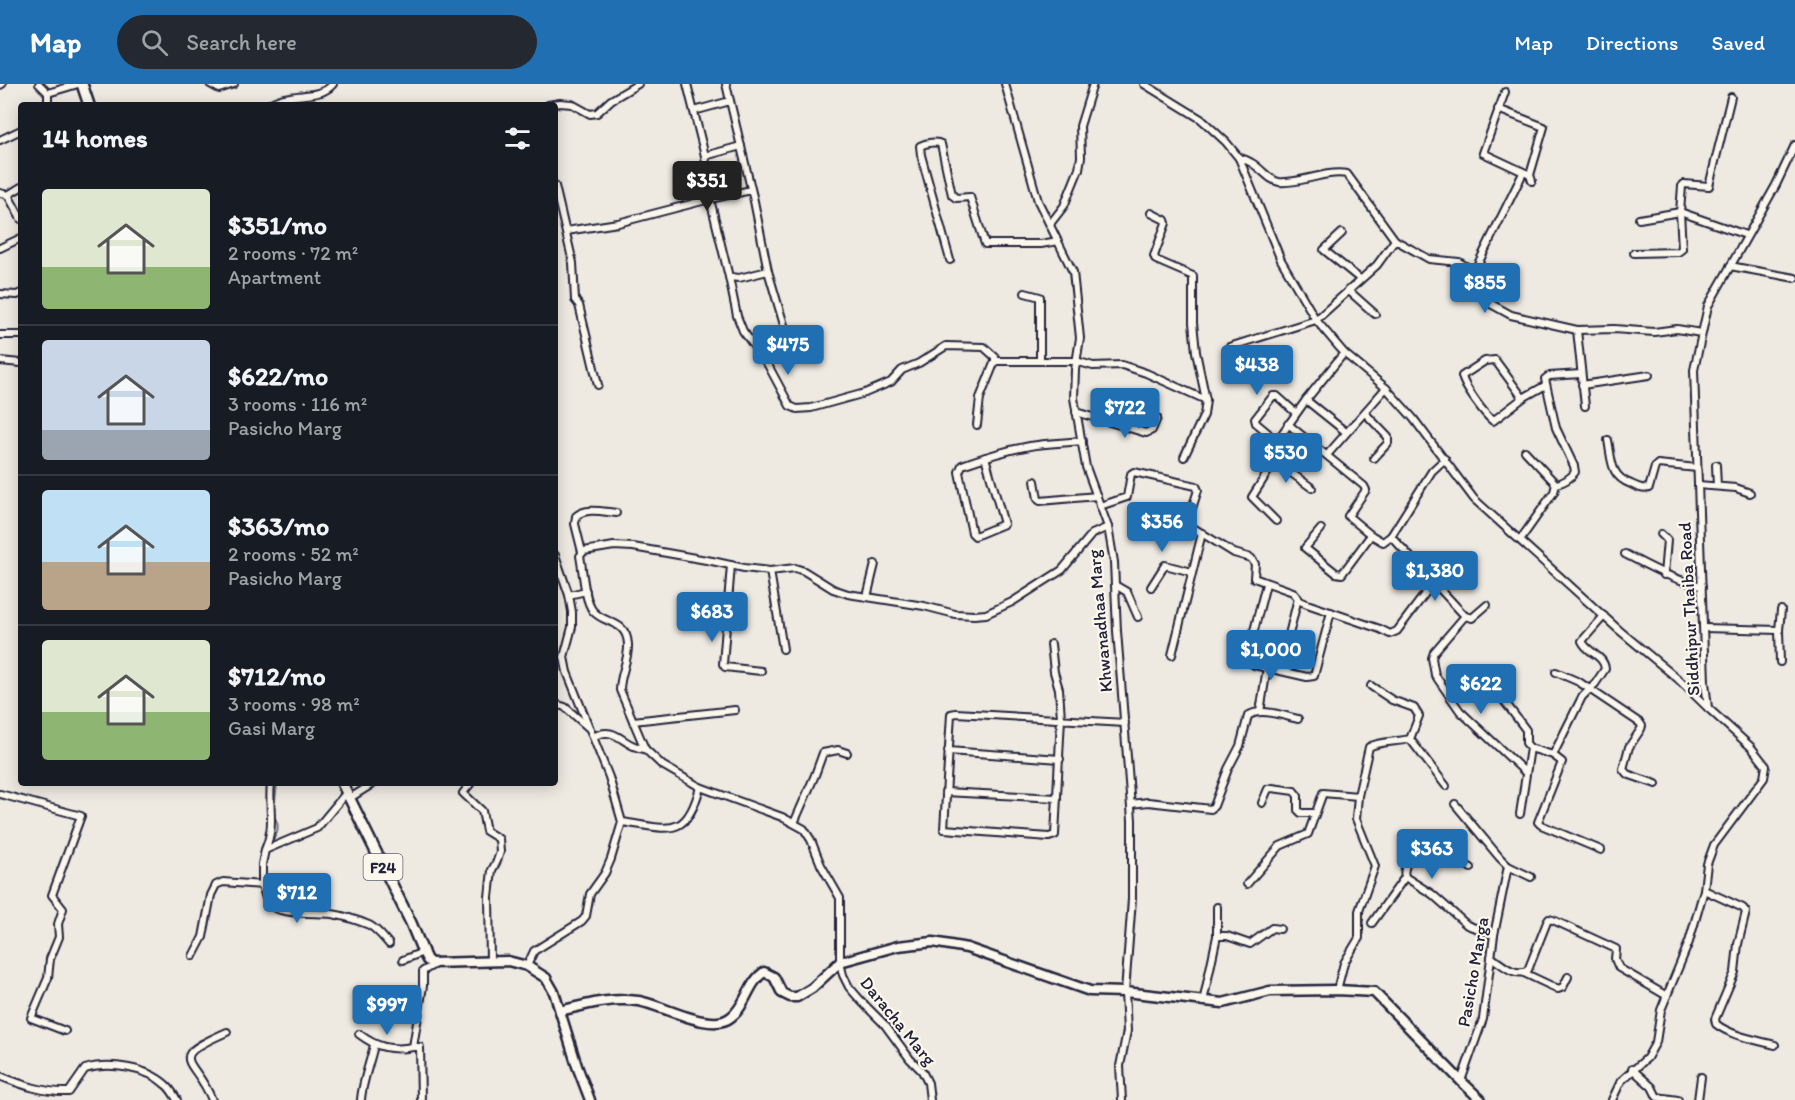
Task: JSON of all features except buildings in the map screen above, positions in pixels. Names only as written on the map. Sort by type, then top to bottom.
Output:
[{"type":"main road","points":[[80,84],[88,102]]},
{"type":"main road","name":"F24","points":[[344,786],[423,952]]},
{"type":"street","points":[[39,84],[48,93],[48,102]]},
{"type":"street","points":[[48,93],[80,84]]},
{"type":"street","points":[[210,84],[219,89],[234,84]]},
{"type":"street","points":[[273,102],[296,95],[316,94],[329,89],[333,84]]},
{"type":"street","points":[[558,103],[572,104],[590,114],[597,113],[611,100],[638,84]]},
{"type":"street","points":[[687,84],[705,156],[710,199],[737,316],[743,331],[768,365],[790,406],[797,409],[811,408],[891,382],[902,370],[919,363],[946,346],[984,347],[995,357],[995,361],[980,398],[977,425]]},
{"type":"street","points":[[726,84],[768,271],[784,326]]},
{"type":"street","name":"Khwanadhaa Marg","points":[[1005,84],[1038,201],[1073,272],[1080,338],[1074,398],[1086,467],[1108,527],[1114,562],[1131,804],[1131,899],[1125,992],[1127,1031],[1120,1066],[1122,1100]]},
{"type":"street","points":[[1050,224],[1064,206],[1079,169],[1080,126],[1093,84]]},
{"type":"street","points":[[1144,84],[1201,119],[1239,158],[1281,260],[1316,320],[1344,353],[1386,388],[1413,418],[1474,499],[1708,708]]},
{"type":"street","points":[[1505,92],[1483,153],[1528,176]]},
{"type":"street","points":[[1634,253],[1678,252],[1682,249],[1680,212],[1683,185],[1709,186],[1731,96]]},
{"type":"street","points":[[694,111],[730,101]]},
{"type":"street","points":[[1472,276],[1528,176],[1544,127],[1498,109]]},
{"type":"street","points":[[0,140],[18,131]]},
{"type":"street","points":[[950,260],[921,155],[920,146],[936,142],[941,144],[952,195],[956,198],[970,197],[985,244],[1041,244],[1059,241]]},
{"type":"street","points":[[705,156],[741,146]]},
{"type":"street","name":"Siddhipur Thaiba Road","points":[[1612,1100],[1621,1081],[1647,1058],[1656,1042],[1660,1010],[1689,942],[1704,890],[1707,864],[1714,845],[1764,778],[1766,766],[1751,747],[1708,708],[1705,682],[1694,370],[1708,306],[1795,146]]},
{"type":"street","points":[[1239,158],[1247,159],[1276,181],[1288,182],[1338,173],[1347,174],[1395,240],[1429,259],[1460,262],[1467,267],[1491,304],[1512,315],[1577,330],[1614,329],[1654,332],[1677,329],[1701,333]]},
{"type":"street","points":[[0,193],[8,195],[18,189]]},
{"type":"street","points":[[566,231],[618,223],[751,190]]},
{"type":"street","points":[[8,195],[18,213]]},
{"type":"street","points":[[558,198],[573,263],[575,300],[579,305],[598,385]]},
{"type":"street","points":[[1638,219],[1680,212],[1746,235]]},
{"type":"street","points":[[1151,213],[1165,220],[1166,223],[1154,256],[1156,260],[1193,276],[1194,333],[1206,400],[1204,415],[1184,457]]},
{"type":"street","points":[[1342,233],[1324,250],[1360,279]]},
{"type":"street","points":[[0,248],[18,239]]},
{"type":"street","points":[[1229,347],[1316,320],[1377,265],[1395,240]]},
{"type":"street","points":[[1730,266],[1795,278]]},
{"type":"street","points":[[729,277],[739,278],[768,271]]},
{"type":"street","points":[[1348,290],[1375,314]]},
{"type":"street","points":[[1025,293],[1040,297],[1040,361]]},
{"type":"street","points":[[0,294],[18,294]]},
{"type":"street","points":[[1577,330],[1585,406]]},
{"type":"street","points":[[0,334],[18,335]]},
{"type":"street","points":[[1312,488],[1275,461],[1269,452],[1296,413],[1344,353]]},
{"type":"street","points":[[1523,398],[1495,360],[1490,359],[1462,376],[1462,380],[1491,421],[1546,385]]},
{"type":"street","points":[[995,361],[1076,361],[1092,366],[1122,365],[1146,373],[1206,400]]},
{"type":"street","points":[[0,362],[18,363]]},
{"type":"street","points":[[1556,484],[1565,481],[1575,472],[1556,428],[1546,377],[1581,374]]},
{"type":"street","points":[[1582,385],[1650,375]]},
{"type":"street","points":[[1327,455],[1386,388]]},
{"type":"street","points":[[1268,433],[1256,423],[1255,419],[1273,396],[1277,396],[1296,413]]},
{"type":"street","points":[[1306,400],[1346,432]]},
{"type":"street","points":[[1076,412],[1146,433],[1152,430],[1157,418]]},
{"type":"street","points":[[1365,413],[1388,437],[1388,443],[1374,458]]},
{"type":"street","points":[[1288,424],[1366,490],[1348,516],[1383,542],[1391,536],[1432,471],[1444,459]]},
{"type":"street","points":[[1608,440],[1614,471],[1619,479],[1645,489],[1650,488],[1655,466],[1658,464],[1697,468]]},
{"type":"street","points":[[985,457],[1004,524],[975,536],[972,533],[959,471],[962,465],[985,457],[1031,446],[1082,441]]},
{"type":"street","points":[[1525,451],[1556,484]]},
{"type":"street","points":[[1275,461],[1252,497],[1276,521]]},
{"type":"street","points":[[1716,465],[1717,486]]},
{"type":"street","points":[[1100,506],[1127,497],[1131,474],[1134,472],[1196,486],[1198,490],[1187,524],[1234,553],[1251,558],[1255,564],[1254,578],[1293,592],[1307,604],[1393,634],[1433,583]]},
{"type":"street","points":[[1035,481],[1040,501],[1097,496]]},
{"type":"street","points":[[1520,540],[1554,492],[1556,484]]},
{"type":"street","points":[[1698,485],[1736,488],[1750,493]]},
{"type":"street","points":[[616,513],[593,511],[580,513],[576,516],[575,524],[582,552],[580,556],[586,591],[593,611],[619,624],[625,633],[628,643],[627,656],[620,681],[620,690],[645,749],[662,765],[700,787],[782,817],[804,829],[821,866],[840,898],[840,962]]},
{"type":"street","points":[[582,552],[614,546],[633,547],[770,571],[795,568],[833,589],[955,614],[974,615],[986,614],[1012,602],[1062,570],[1092,534],[1108,527]]},
{"type":"street","points":[[1321,529],[1305,548],[1336,573],[1342,574],[1371,535]]},
{"type":"street","points":[[1172,655],[1202,532]]},
{"type":"street","points":[[1661,534],[1667,543],[1664,575]]},
{"type":"street","points":[[1391,536],[1465,616],[1472,618],[1487,604]]},
{"type":"street","points":[[1625,554],[1664,575],[1702,586]]},
{"type":"street","points":[[527,966],[534,951],[582,921],[586,916],[590,894],[605,873],[622,822],[609,777],[567,672],[564,657],[572,627],[569,595],[558,564]]},
{"type":"street","points":[[867,597],[875,564]]},
{"type":"street","points":[[731,565],[723,664],[732,669],[761,671]]},
{"type":"street","points":[[1151,587],[1165,565],[1192,572]]},
{"type":"street","points":[[770,571],[783,649]]},
{"type":"street","points":[[1266,584],[1248,660],[1254,665],[1308,678],[1314,676],[1331,612]]},
{"type":"street","points":[[1115,585],[1127,592],[1138,617]]},
{"type":"street","points":[[569,595],[586,591]]},
{"type":"street","points":[[1280,671],[1298,598]]},
{"type":"street","points":[[1780,662],[1781,610]]},
{"type":"street","points":[[1465,616],[1434,652],[1432,658],[1435,675],[1460,711],[1525,772]]},
{"type":"street","points":[[1553,755],[1582,697],[1602,675],[1605,664],[1584,646],[1582,641],[1604,616]]},
{"type":"street","points":[[1704,628],[1779,630]]},
{"type":"street","points":[[1051,644],[1054,672],[1059,689],[1061,718],[1054,835],[1049,837],[944,829],[951,714],[1061,718],[1125,723]]},
{"type":"street","points":[[1472,666],[1495,689],[1526,730],[1526,743],[1530,748],[1553,755],[1562,762],[1538,822],[1601,850]]},
{"type":"street","points":[[1260,712],[1267,668]]},
{"type":"street","points":[[1556,672],[1579,682],[1640,723],[1641,729],[1629,747],[1623,769],[1628,774],[1656,784]]},
{"type":"street","points":[[1371,686],[1392,700],[1414,708],[1418,712],[1418,720],[1410,740]]},
{"type":"street","points":[[558,705],[565,707],[592,733],[614,734],[636,748],[645,749]]},
{"type":"street","points":[[633,721],[735,710]]},
{"type":"street","points":[[1131,804],[1148,802],[1211,809],[1240,746],[1248,716],[1260,712],[1298,719]]},
{"type":"street","points":[[1410,740],[1446,786]]},
{"type":"street","points":[[1337,990],[1344,963],[1359,938],[1359,911],[1375,866],[1356,819],[1358,796],[1369,747],[1375,743],[1410,740]]},
{"type":"street","points":[[1520,814],[1530,748]]},
{"type":"street","points":[[794,823],[816,776],[823,753],[838,750],[847,753]]},
{"type":"street","points":[[948,751],[1060,759]]},
{"type":"street","points":[[271,786],[272,829],[262,864],[262,885],[268,903],[275,909],[284,911],[332,914],[356,920],[371,926],[389,944]]},
{"type":"street","points":[[265,850],[317,828],[348,795],[368,786]]},
{"type":"street","points":[[469,786],[464,793],[482,811],[486,831],[499,838],[500,852],[492,870],[489,909],[490,961]]},
{"type":"street","points":[[622,822],[655,828],[678,825],[687,820],[691,814],[700,787]]},
{"type":"street","points":[[1262,802],[1268,789],[1294,791],[1298,796],[1298,810],[1301,813],[1315,813]]},
{"type":"street","points":[[945,792],[1057,798]]},
{"type":"street","points":[[1247,884],[1280,846],[1308,834],[1323,793],[1358,796]]},
{"type":"street","points":[[0,794],[81,816],[52,895],[63,909],[58,924],[60,932],[50,959],[48,978],[31,1016],[32,1019],[65,1031]]},
{"type":"street","points":[[1455,804],[1508,866],[1531,877]]},
{"type":"street","points":[[1372,923],[1405,877],[1404,867],[1425,844],[1429,842],[1472,868]]},
{"type":"street","name":"Pasicho Marga","points":[[1461,1081],[1483,1019],[1494,935],[1508,866]]},
{"type":"street","points":[[1405,877],[1432,894],[1467,925],[1494,935]]},
{"type":"street","points":[[193,956],[203,936],[211,895],[219,883],[262,885]]},
{"type":"street","points":[[1704,890],[1743,908],[1746,912],[1738,944],[1735,972],[1716,1024],[1775,1045]]},
{"type":"street","points":[[1203,1002],[1217,936],[1217,907]]},
{"type":"street","points":[[1524,973],[1528,970],[1549,919],[1616,949],[1615,959],[1619,968],[1667,996]]},
{"type":"street","points":[[1217,936],[1227,936],[1250,944],[1272,927],[1280,929]]},
{"type":"street","points":[[560,1011],[606,1001],[638,1001],[704,1022],[720,1022],[731,1017],[761,974],[768,973],[774,977],[783,993],[790,997],[797,997],[812,988],[840,962],[898,946],[933,942],[967,948],[1090,991],[1125,992],[1223,1003],[1269,992],[1337,990],[1374,992],[1481,1100]]},
{"type":"street","points":[[403,960],[423,952]]},
{"type":"street","name":"F24","points":[[423,952],[427,960],[437,963]]},
{"type":"street","points":[[1491,957],[1513,972],[1524,973],[1558,989],[1563,987],[1568,977]]},
{"type":"street","points":[[412,1047],[423,986],[423,971],[437,963],[508,961],[527,966],[546,978],[560,1011],[590,1100]]},
{"type":"street","name":"Daracha Marg","points":[[840,962],[849,987],[885,1025],[903,1052],[922,1071],[928,1083],[930,1100]]},
{"type":"street","points":[[212,1100],[192,1069],[188,1058],[196,1048],[227,1032]]},
{"type":"street","points":[[359,1034],[374,1045],[398,1049],[420,1047],[421,1100]]},
{"type":"street","points":[[361,1100],[374,1045]]},
{"type":"street","points":[[0,1076],[20,1085],[69,1092],[85,1069],[110,1067],[135,1070],[166,1084],[177,1100]]},
{"type":"street","points":[[1632,1069],[1652,1087],[1657,1097],[1678,1100]]},
{"type":"street","points":[[1698,1100],[1701,1077]]},
{"type":"waterway","points":[[274,810],[277,786]]},
{"type":"waterway","points":[[269,847],[278,827],[273,815]]}]
